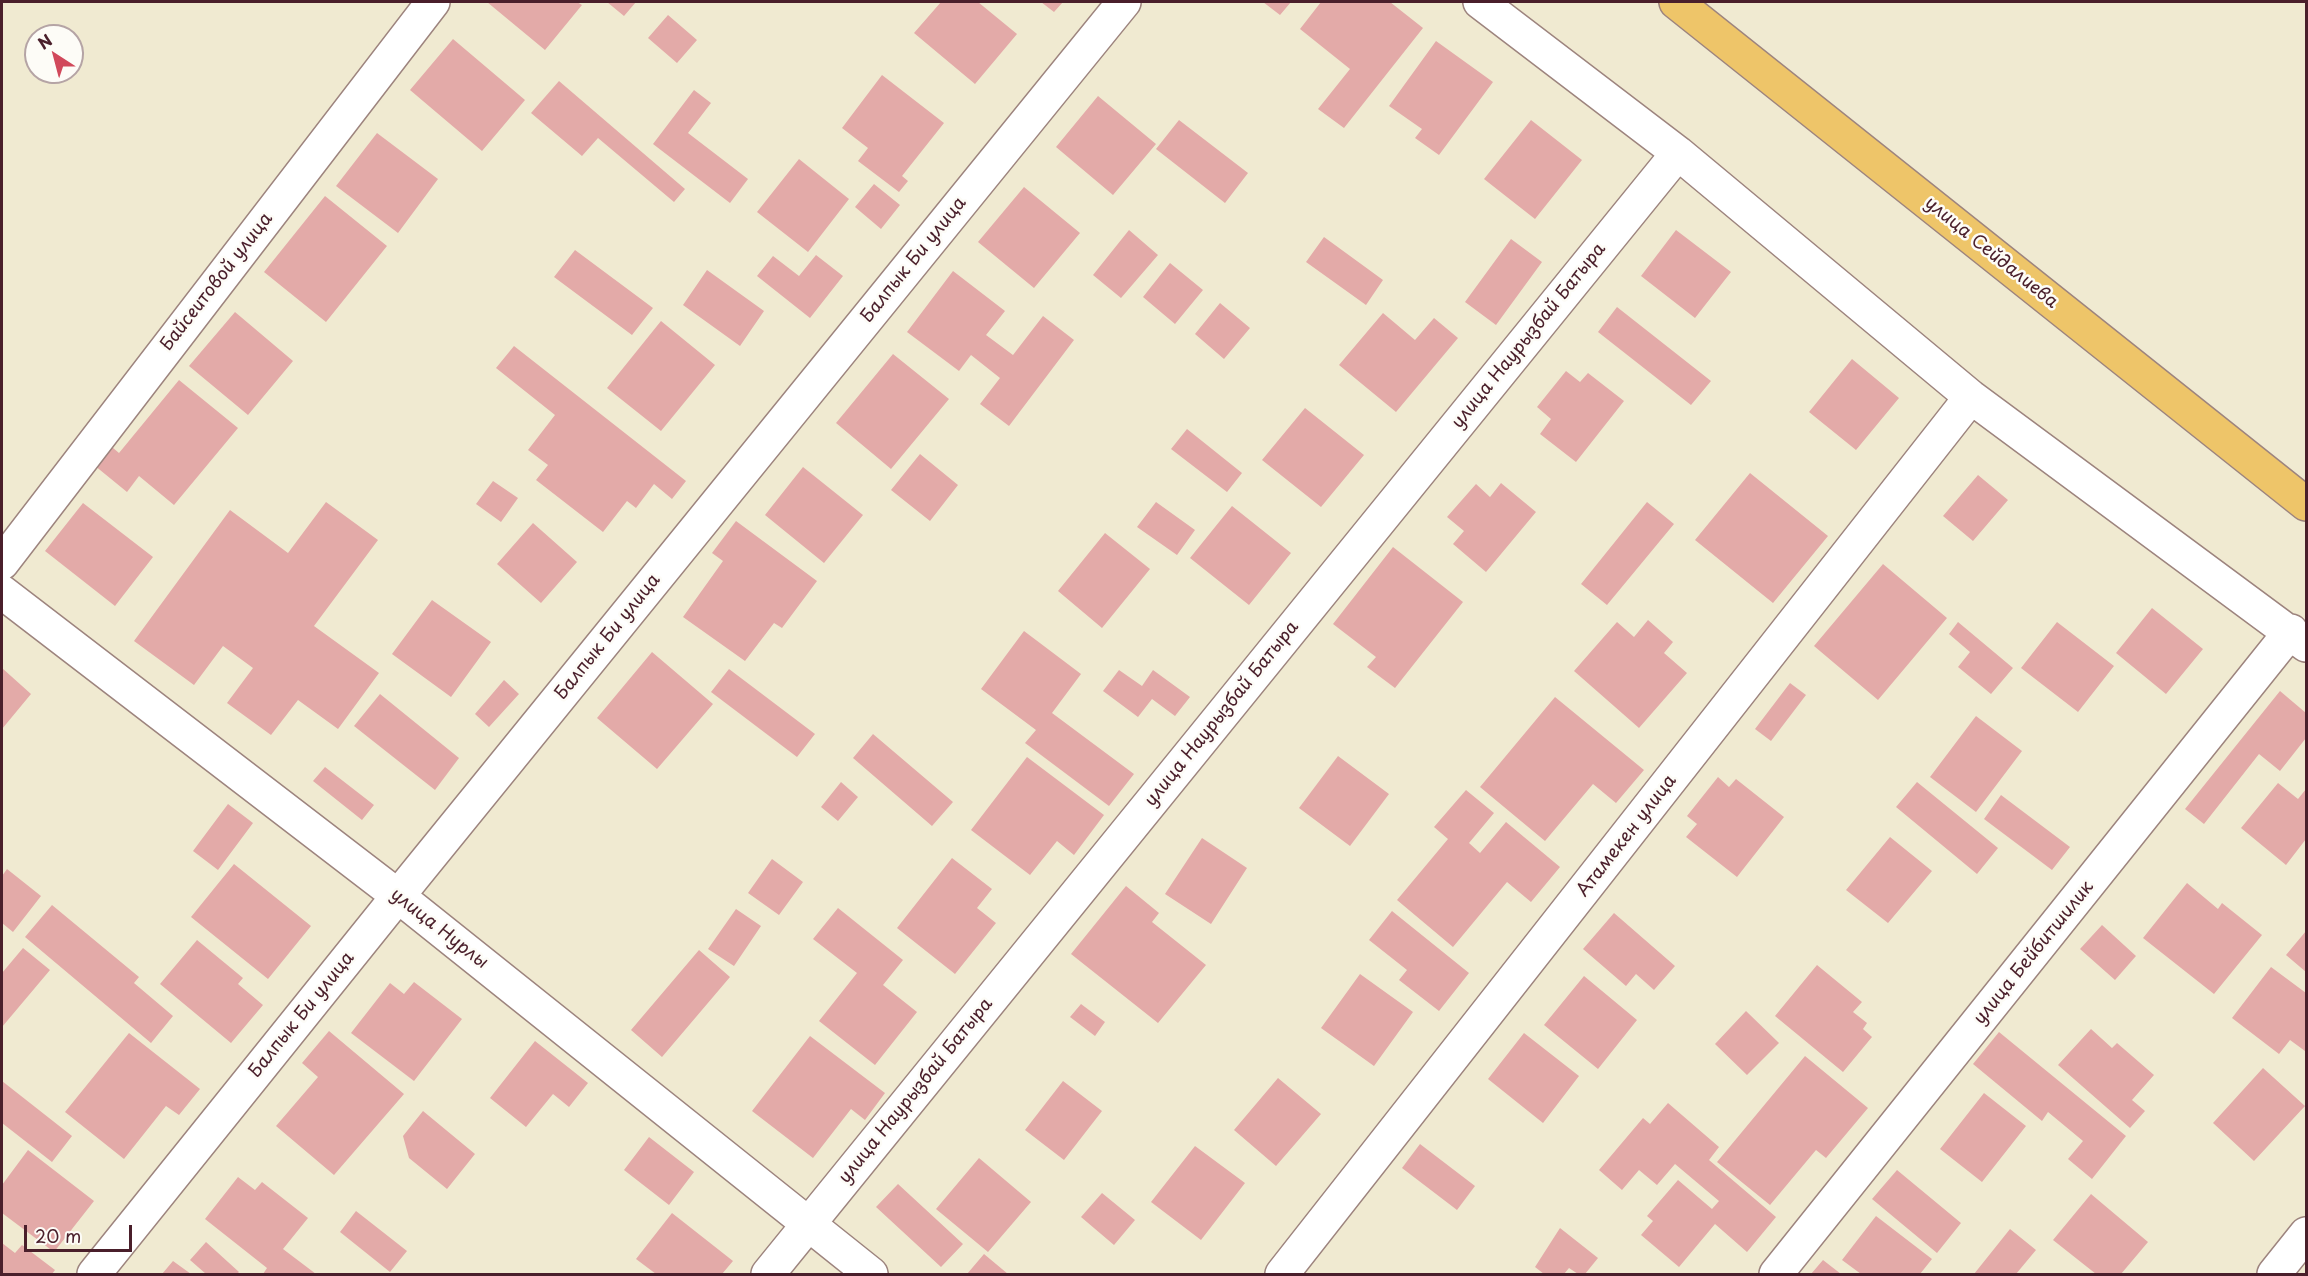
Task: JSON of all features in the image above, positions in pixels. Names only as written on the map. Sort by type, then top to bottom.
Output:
[{"type":"main road","name":"улица Сейдалиева","points":[[1676,2],[2307,504]]},
{"type":"street","name":"Байсеитовой улица","points":[[2,562],[433,2]]},
{"type":"street","name":"Балпык Би улица","points":[[94,1275],[398,896],[1124,2]]},
{"type":"street","points":[[1480,2],[1678,153],[1971,397],[2299,638]]},
{"type":"street","name":"улица Наурызбай Батыра","points":[[768,1275],[1678,153]]},
{"type":"street","name":"Атамекен улица","points":[[1282,1275],[1971,397]]},
{"type":"street","name":"улица Нурлы","points":[[2,592],[398,896],[871,1275]]},
{"type":"street","name":"улица Бейбитшилик","points":[[1776,1275],[2299,638]]},
{"type":"street","points":[[2274,1275],[2307,1234]]},
{"type":"building","points":[[487,2],[577,2],[582,5],[545,50]]},
{"type":"building","points":[[607,2],[636,2],[624,16]]},
{"type":"building","points":[[941,2],[978,2],[1017,34],[975,84],[914,33]]},
{"type":"building","points":[[1041,2],[1063,2],[1054,12]]},
{"type":"building","points":[[1263,2],[1291,2],[1280,15]]},
{"type":"building","points":[[1321,2],[1390,2],[1423,28],[1344,128],[1318,109],[1350,69],[1300,29]]},
{"type":"building","points":[[668,15],[697,40],[677,63],[648,38]]},
{"type":"building","points":[[453,39],[525,100],[482,151],[410,90]]},
{"type":"building","points":[[1436,41],[1493,82],[1439,155],[1415,138],[1422,129],[1389,106]]},
{"type":"building","points":[[882,75],[944,123],[902,176],[908,181],[899,192],[858,161],[868,148],[842,128]]},
{"type":"building","points":[[559,81],[685,189],[674,202],[598,138],[582,156],[531,113]]},
{"type":"building","points":[[694,90],[711,103],[688,133],[748,179],[730,203],[653,144]]},
{"type":"building","points":[[1098,96],[1156,144],[1113,195],[1056,147]]},
{"type":"building","points":[[1179,120],[1248,173],[1225,203],[1156,149]]},
{"type":"building","points":[[1531,120],[1582,160],[1535,219],[1484,179]]},
{"type":"building","points":[[377,133],[438,179],[398,233],[336,186]]},
{"type":"building","points":[[799,159],[849,199],[808,252],[757,212]]},
{"type":"building","points":[[874,184],[900,205],[881,229],[855,207]]},
{"type":"building","points":[[1024,187],[1080,233],[1034,288],[978,242]]},
{"type":"building","points":[[325,196],[387,246],[326,322],[264,272]]},
{"type":"building","points":[[1129,230],[1158,255],[1121,298],[1093,275]]},
{"type":"building","points":[[1676,230],[1731,272],[1695,318],[1641,276]]},
{"type":"building","points":[[1324,237],[1383,280],[1366,305],[1306,262]]},
{"type":"building","points":[[1511,239],[1542,262],[1496,325],[1465,302]]},
{"type":"building","points":[[575,250],[653,308],[632,335],[554,277]]},
{"type":"building","points":[[816,255],[843,276],[810,318],[757,276],[773,256],[799,276]]},
{"type":"building","points":[[1170,263],[1203,290],[1175,324],[1143,297]]},
{"type":"building","points":[[707,270],[764,311],[740,346],[683,305]]},
{"type":"building","points":[[953,271],[1005,311],[986,335],[1013,355],[1043,316],[1074,340],[1009,426],[980,404],[1000,378],[971,355],[959,371],[907,332]]},
{"type":"building","points":[[1220,303],[1250,328],[1224,359],[1195,334]]},
{"type":"building","points":[[1617,307],[1711,381],[1691,405],[1598,332]]},
{"type":"building","points":[[235,312],[293,361],[248,415],[189,366]]},
{"type":"building","points":[[1383,313],[1415,340],[1434,318],[1458,338],[1396,412],[1339,365]]},
{"type":"building","points":[[661,321],[715,365],[661,431],[607,388]]},
{"type":"building","points":[[514,346],[686,481],[672,499],[654,484],[636,508],[627,501],[603,532],[536,480],[548,465],[528,450],[555,415],[496,368]]},
{"type":"building","points":[[893,354],[949,399],[891,469],[836,423]]},
{"type":"building","points":[[1852,359],[1899,398],[1856,450],[1809,412]]},
{"type":"building","points":[[1566,371],[1580,382],[1588,373],[1624,401],[1576,462],[1540,434],[1551,419],[1537,407]]},
{"type":"building","points":[[179,380],[238,428],[174,505],[139,476],[127,492],[89,461],[106,442],[119,453]]},
{"type":"building","points":[[1305,408],[1364,455],[1321,507],[1262,460]]},
{"type":"building","points":[[1187,429],[1242,473],[1227,492],[1171,449]]},
{"type":"building","points":[[920,454],[958,485],[930,521],[891,490]]},
{"type":"building","points":[[803,467],[863,515],[824,563],[765,515]]},
{"type":"building","points":[[1750,473],[1828,536],[1773,603],[1695,540]]},
{"type":"building","points":[[1978,475],[2008,500],[1973,541],[1943,516]]},
{"type":"building","points":[[493,481],[518,498],[501,522],[476,504]]},
{"type":"building","points":[[1501,483],[1536,512],[1486,572],[1453,544],[1464,531],[1447,517],[1476,484],[1490,497]]},
{"type":"building","points":[[326,502],[378,540],[314,626],[379,673],[338,729],[298,700],[271,735],[227,703],[253,668],[223,646],[194,685],[134,641],[230,510],[288,553]]},
{"type":"building","points":[[1156,502],[1195,530],[1177,555],[1137,527]]},
{"type":"building","points":[[1647,502],[1674,524],[1607,605],[1581,584]]},
{"type":"building","points":[[83,503],[153,557],[115,606],[45,551]]},
{"type":"building","points":[[1232,506],[1291,553],[1249,605],[1190,558]]},
{"type":"building","points":[[736,521],[817,581],[782,628],[774,623],[745,661],[683,617],[723,561],[712,553]]},
{"type":"building","points":[[533,523],[577,562],[541,603],[497,564]]},
{"type":"building","points":[[1105,533],[1150,569],[1102,628],[1058,591]]},
{"type":"building","points":[[1393,547],[1463,602],[1395,688],[1367,667],[1376,657],[1333,624]]},
{"type":"building","points":[[1883,564],[1947,618],[1878,700],[1814,646]]},
{"type":"building","points":[[432,600],[491,642],[451,697],[392,654]]},
{"type":"building","points":[[2152,608],[2203,649],[2166,694],[2116,653]]},
{"type":"building","points":[[1648,620],[1673,642],[1664,653],[1687,673],[1639,728],[1574,671],[1617,622],[1634,637]]},
{"type":"building","points":[[1958,622],[2013,668],[1991,694],[1958,667],[1970,652],[1949,634]]},
{"type":"building","points":[[2057,622],[2114,666],[2078,712],[2021,668]]},
{"type":"building","points":[[1024,631],[1081,674],[1052,713],[1134,774],[1109,806],[1025,743],[1036,730],[981,689]]},
{"type":"building","points":[[652,652],[713,704],[657,769],[597,718]]},
{"type":"building","points":[[2,668],[31,694],[2,729]]},
{"type":"building","points":[[729,669],[815,734],[797,757],[711,692]]},
{"type":"building","points":[[1119,670],[1142,686],[1153,670],[1190,697],[1175,716],[1152,699],[1138,717],[1103,691]]},
{"type":"building","points":[[504,680],[519,694],[489,727],[475,714]]},
{"type":"building","points":[[1790,683],[1806,695],[1771,741],[1755,729]]},
{"type":"building","points":[[2280,691],[2306,713],[2306,738],[2280,771],[2259,754],[2204,824],[2185,809]]},
{"type":"building","points":[[380,694],[459,758],[435,790],[354,726]]},
{"type":"building","points":[[1555,697],[1644,770],[1616,803],[1593,784],[1545,841],[1480,787]]},
{"type":"building","points":[[1976,716],[2022,751],[1976,812],[1930,777]]},
{"type":"building","points":[[873,734],[953,802],[932,826],[853,758]]},
{"type":"building","points":[[1338,756],[1389,794],[1350,846],[1299,808]]},
{"type":"building","points":[[1027,757],[1104,815],[1074,855],[1057,841],[1030,875],[971,830]]},
{"type":"building","points":[[325,767],[374,805],[362,820],[313,781]]},
{"type":"building","points":[[1718,777],[1729,787],[1736,779],[1784,817],[1737,877],[1686,837],[1697,824],[1687,816]]},
{"type":"building","points":[[841,782],[858,797],[838,821],[821,807]]},
{"type":"building","points":[[1917,782],[1998,848],[1977,874],[1896,807]]},
{"type":"building","points":[[2278,783],[2298,799],[2306,789],[2306,839],[2286,865],[2241,828]]},
{"type":"building","points":[[1466,790],[1494,813],[1469,843],[1480,853],[1506,822],[1560,867],[1531,902],[1507,882],[1453,947],[1397,900],[1448,839],[1434,827]]},
{"type":"building","points":[[2001,795],[2070,847],[2052,870],[1984,819]]},
{"type":"building","points":[[228,804],[253,823],[218,870],[193,851]]},
{"type":"building","points":[[1890,837],[1932,871],[1888,923],[1846,890]]},
{"type":"building","points":[[1202,838],[1247,868],[1211,924],[1165,894]]},
{"type":"building","points":[[952,858],[992,889],[977,908],[996,923],[955,974],[897,928]]},
{"type":"building","points":[[772,859],[803,882],[779,915],[748,893]]},
{"type":"building","points":[[234,864],[311,926],[268,979],[191,917]]},
{"type":"building","points":[[7,869],[41,896],[13,932],[2,923],[2,876]]},
{"type":"building","points":[[2187,883],[2218,909],[2222,903],[2262,935],[2214,994],[2143,938]]},
{"type":"building","points":[[1126,886],[1159,913],[1152,922],[1206,965],[1158,1023],[1071,954]]},
{"type":"building","points":[[52,905],[139,977],[134,983],[173,1016],[151,1043],[25,937]]},
{"type":"building","points":[[838,908],[903,960],[883,985],[917,1012],[875,1065],[819,1021],[857,973],[813,939]]},
{"type":"building","points":[[736,909],[761,926],[734,966],[708,949]]},
{"type":"building","points":[[1392,911],[1469,973],[1439,1011],[1399,980],[1407,970],[1369,940]]},
{"type":"building","points":[[1614,913],[1675,966],[1654,990],[1636,974],[1626,986],[1583,949]]},
{"type":"building","points":[[2102,925],[2136,956],[2115,980],[2080,949]]},
{"type":"building","points":[[2306,931],[2306,972],[2286,955]]},
{"type":"building","points":[[197,940],[243,978],[238,984],[263,1005],[231,1043],[160,984]]},
{"type":"building","points":[[23,948],[50,970],[2,1027],[2,973]]},
{"type":"building","points":[[699,950],[730,977],[662,1057],[631,1030]]},
{"type":"building","points":[[1817,965],[1862,1002],[1853,1012],[1867,1023],[1863,1029],[1872,1037],[1843,1072],[1775,1016]]},
{"type":"building","points":[[2271,967],[2306,993],[2305,1051],[2290,1040],[2279,1054],[2232,1018]]},
{"type":"building","points":[[1360,974],[1413,1012],[1374,1066],[1321,1028]]},
{"type":"building","points":[[1584,976],[1637,1020],[1598,1069],[1544,1025]]},
{"type":"building","points":[[414,982],[462,1019],[414,1081],[351,1033],[390,983],[404,994]]},
{"type":"building","points":[[1081,1004],[1105,1022],[1095,1036],[1070,1017]]},
{"type":"building","points":[[1746,1011],[1779,1043],[1747,1075],[1715,1044]]},
{"type":"building","points":[[2091,1029],[2112,1048],[2117,1043],[2154,1075],[2132,1100],[2145,1111],[2130,1128],[2058,1065]]},
{"type":"building","points":[[329,1031],[404,1094],[334,1175],[276,1126],[318,1077],[302,1063]]},
{"type":"building","points":[[1999,1032],[2126,1136],[2092,1179],[2068,1159],[2083,1141],[2048,1112],[2042,1121],[1973,1064]]},
{"type":"building","points":[[129,1033],[200,1089],[179,1115],[166,1106],[124,1159],[65,1112]]},
{"type":"building","points":[[1524,1033],[1579,1076],[1543,1123],[1488,1079]]},
{"type":"building","points":[[810,1036],[885,1093],[865,1120],[851,1109],[813,1158],[752,1111]]},
{"type":"building","points":[[535,1041],[588,1083],[569,1107],[553,1094],[526,1127],[490,1098]]},
{"type":"building","points":[[1805,1056],[1868,1108],[1826,1158],[1816,1150],[1770,1205],[1717,1162]]},
{"type":"building","points":[[2263,1068],[2305,1106],[2254,1161],[2213,1123]]},
{"type":"building","points":[[1278,1078],[1321,1114],[1276,1166],[1234,1130]]},
{"type":"building","points":[[2,1081],[72,1136],[52,1162],[2,1123]]},
{"type":"building","points":[[1063,1081],[1102,1111],[1064,1160],[1025,1130]]},
{"type":"building","points":[[1984,1093],[2026,1126],[1982,1182],[1940,1149]]},
{"type":"building","points":[[1668,1103],[1719,1147],[1709,1160],[1776,1217],[1747,1252],[1715,1224],[1679,1267],[1641,1235],[1653,1221],[1647,1216],[1678,1180],[1712,1209],[1719,1201],[1675,1164],[1657,1185],[1639,1170],[1622,1190],[1599,1170],[1643,1118],[1650,1124]]},
{"type":"building","points":[[423,1111],[475,1154],[447,1189],[409,1158],[403,1136]]},
{"type":"building","points":[[649,1137],[694,1172],[669,1205],[624,1170]]},
{"type":"building","points":[[1420,1144],[1475,1186],[1457,1210],[1402,1168]]},
{"type":"building","points":[[1195,1146],[1245,1183],[1201,1240],[1151,1202]]},
{"type":"building","points":[[28,1150],[94,1201],[54,1252],[2,1213],[2,1185]]},
{"type":"building","points":[[979,1158],[1031,1202],[988,1252],[936,1209]]},
{"type":"building","points":[[1897,1170],[1961,1223],[1937,1253],[1872,1199]]},
{"type":"building","points":[[238,1177],[255,1190],[262,1182],[308,1218],[283,1249],[316,1274],[263,1274],[267,1268],[205,1219]]},
{"type":"building","points":[[898,1184],[963,1244],[941,1267],[876,1207]]},
{"type":"building","points":[[1102,1193],[1135,1220],[1114,1245],[1081,1217]]},
{"type":"building","points":[[2091,1194],[2148,1242],[2121,1274],[2096,1274],[2053,1240]]},
{"type":"building","points":[[356,1211],[407,1251],[390,1272],[340,1232]]},
{"type":"building","points":[[672,1213],[733,1261],[722,1274],[656,1274],[636,1259]]},
{"type":"building","points":[[1876,1216],[1932,1259],[1920,1274],[1861,1274],[1842,1260]]},
{"type":"building","points":[[1560,1228],[1598,1258],[1585,1274],[1578,1274],[1569,1268],[1564,1274],[1544,1274],[1535,1267]]},
{"type":"building","points":[[2010,1229],[2036,1250],[2016,1274],[1974,1274]]},
{"type":"building","points":[[206,1242],[239,1272],[237,1274],[206,1274],[190,1260]]},
{"type":"building","points":[[2,1243],[15,1253],[22,1245],[55,1270],[52,1274],[2,1274]]},
{"type":"building","points":[[984,1254],[1008,1274],[967,1274]]},
{"type":"building","points":[[1823,1260],[1841,1274],[1811,1274]]},
{"type":"building","points":[[173,1261],[191,1274],[162,1274]]}]
